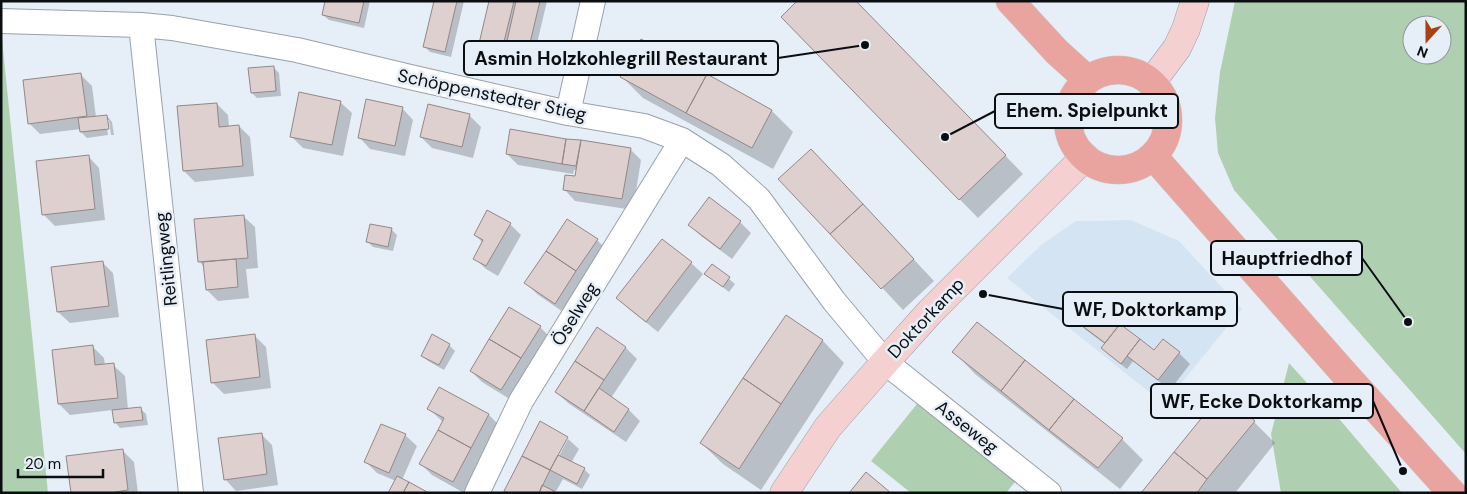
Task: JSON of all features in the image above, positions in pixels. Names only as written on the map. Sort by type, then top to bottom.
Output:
[{"type":"main road","points":[[1010,1],[1057,52],[1088,80]]},
{"type":"main road","points":[[1109,71],[1132,72],[1152,83],[1165,102],[1168,113],[1168,125],[1165,136],[1153,156],[1132,168],[1119,170],[1095,164],[1085,158],[1075,146],[1069,132],[1068,118],[1071,103],[1078,90],[1088,80],[1098,74],[1109,71]]},
{"type":"main road","points":[[1153,156],[1452,493]]},
{"type":"street","points":[[568,113],[593,1]]},
{"type":"street","points":[[1152,83],[1177,48],[1195,1]]},
{"type":"street","name":"Schöppenstedter Stieg","points":[[5,14],[172,28],[297,50],[568,113],[644,126],[682,140],[722,165],[759,199],[834,301],[884,362]]},
{"type":"street","name":"Reitlingweg","points":[[141,25],[191,493]]},
{"type":"street","name":"Öselweg","points":[[477,493],[521,401],[682,140]]},
{"type":"street","name":"Doktorkamp","points":[[784,493],[828,427],[884,362],[930,312],[1085,158]]},
{"type":"street","name":"Asseweg","points":[[884,362],[1049,493]]},
{"type":"shaded area","points":[[1131,220],[1179,241],[1242,309],[1164,404],[1007,278],[1041,245],[1076,221]]},
{"type":"green space","points":[[1235,1],[1466,1],[1466,454],[1234,190],[1218,153],[1215,118],[1220,72]]},
{"type":"green space","points":[[2,39],[48,493],[1,493]]},
{"type":"green space","points":[[1289,363],[1402,493],[1281,493],[1271,434]]},
{"type":"green space","points":[[925,394],[1023,472],[1006,493],[911,493],[871,461]]},
{"type":"building","points":[[325,1],[364,1],[359,23],[322,15]]},
{"type":"building","points":[[434,1],[457,1],[445,52],[423,47]]},
{"type":"building","points":[[489,1],[514,1],[500,58],[477,52]]},
{"type":"building","points":[[516,1],[540,1],[525,64],[503,59]]},
{"type":"building","points":[[797,1],[856,1],[1006,155],[959,200],[781,17]]},
{"type":"building","points":[[641,39],[707,74],[686,113],[620,77]]},
{"type":"building","points":[[274,66],[276,91],[251,93],[248,68]]},
{"type":"building","points":[[81,73],[87,116],[28,124],[23,80]]},
{"type":"building","points":[[707,74],[772,110],[752,148],[686,113]]},
{"type":"building","points":[[299,92],[341,101],[332,145],[290,137]]},
{"type":"building","points":[[366,99],[403,107],[395,146],[358,138]]},
{"type":"building","points":[[217,103],[219,127],[239,125],[243,166],[183,171],[177,106]]},
{"type":"building","points":[[428,104],[470,114],[462,147],[420,137]]},
{"type":"building","points":[[107,115],[109,129],[80,132],[78,118]]},
{"type":"building","points":[[510,129],[566,139],[562,164],[506,154]]},
{"type":"building","points":[[566,139],[581,140],[576,166],[562,164]]},
{"type":"building","points":[[581,140],[631,148],[622,199],[563,190],[565,175],[575,176]]},
{"type":"building","points":[[811,149],[863,204],[830,234],[778,179]]},
{"type":"building","points":[[89,155],[95,209],[42,215],[36,161]]},
{"type":"building","points":[[709,197],[741,221],[720,249],[688,225]]},
{"type":"building","points":[[863,204],[914,259],[881,289],[830,234]]},
{"type":"building","points":[[487,210],[511,223],[486,266],[473,259],[483,240],[474,235]]},
{"type":"building","points":[[244,215],[248,258],[198,262],[194,219]]},
{"type":"building","points":[[567,219],[598,239],[576,271],[546,251]]},
{"type":"building","points":[[370,224],[392,228],[388,247],[366,242]]},
{"type":"building","points":[[662,239],[692,262],[646,322],[616,298]]},
{"type":"building","points":[[546,251],[576,271],[555,304],[524,283]]},
{"type":"building","points":[[236,259],[238,287],[206,290],[203,262]]},
{"type":"building","points":[[103,261],[109,306],[57,312],[51,267]]},
{"type":"building","points":[[712,264],[730,277],[723,287],[704,274]]},
{"type":"building","points":[[1088,299],[1120,324],[1105,343],[1073,319]]},
{"type":"building","points":[[509,307],[541,326],[521,358],[489,339]]},
{"type":"building","points":[[786,315],[823,340],[781,404],[743,378]]},
{"type":"building","points":[[977,322],[1025,360],[1001,391],[952,352]]},
{"type":"building","points":[[1120,324],[1140,339],[1121,364],[1101,348]]},
{"type":"building","points":[[597,327],[626,347],[604,380],[575,361]]},
{"type":"building","points":[[255,334],[260,377],[211,383],[206,340]]},
{"type":"building","points":[[432,334],[450,344],[439,365],[421,356]]},
{"type":"building","points":[[489,339],[521,358],[501,390],[470,371]]},
{"type":"building","points":[[1140,339],[1154,350],[1163,339],[1180,352],[1158,380],[1127,356]]},
{"type":"building","points":[[93,345],[95,365],[114,363],[118,398],[58,404],[52,350]]},
{"type":"building","points":[[1025,360],[1074,399],[1049,430],[1001,391]]},
{"type":"building","points":[[575,361],[604,380],[584,411],[555,392]]},
{"type":"building","points":[[743,378],[781,404],[739,469],[700,443]]},
{"type":"building","points":[[439,387],[489,414],[471,448],[438,430],[444,418],[427,409]]},
{"type":"building","points":[[599,388],[629,409],[614,432],[584,411]]},
{"type":"building","points":[[1221,394],[1255,421],[1207,479],[1174,452]]},
{"type":"building","points":[[1074,399],[1123,438],[1098,468],[1049,430]]},
{"type":"building","points":[[141,407],[143,420],[114,423],[112,410]]},
{"type":"building","points":[[540,421],[568,437],[550,470],[522,456]]},
{"type":"building","points":[[381,424],[406,434],[389,473],[364,462]]},
{"type":"building","points":[[438,430],[471,448],[453,482],[419,464]]},
{"type":"building","points":[[262,433],[267,474],[224,480],[218,438]]},
{"type":"building","points":[[123,449],[128,490],[109,493],[71,493],[66,456]]},
{"type":"building","points":[[1174,452],[1207,479],[1197,493],[1141,493]]},
{"type":"building","points":[[558,455],[585,468],[577,484],[550,470]]},
{"type":"building","points":[[522,456],[550,470],[539,493],[509,493],[504,491]]},
{"type":"building","points":[[866,472],[891,493],[849,493]]},
{"type":"building","points":[[397,476],[409,482],[403,493],[388,493]]},
{"type":"building","points":[[409,482],[429,493],[403,493]]},
{"type":"building","points":[[542,485],[554,491],[553,493],[539,493]]},
{"type":"place","name":"Asmin Holzkohlegrill Restaurant","points":[[865,45]]},
{"type":"place","name":"Ehem. Spielpunkt","points":[[945,137]]},
{"type":"place","name":"WF, Doktorkamp","points":[[983,294]]},
{"type":"place","name":"Hauptfriedhof","points":[[1408,322]]},
{"type":"place","name":"WF, Ecke Doktorkamp","points":[[1403,471]]}]
